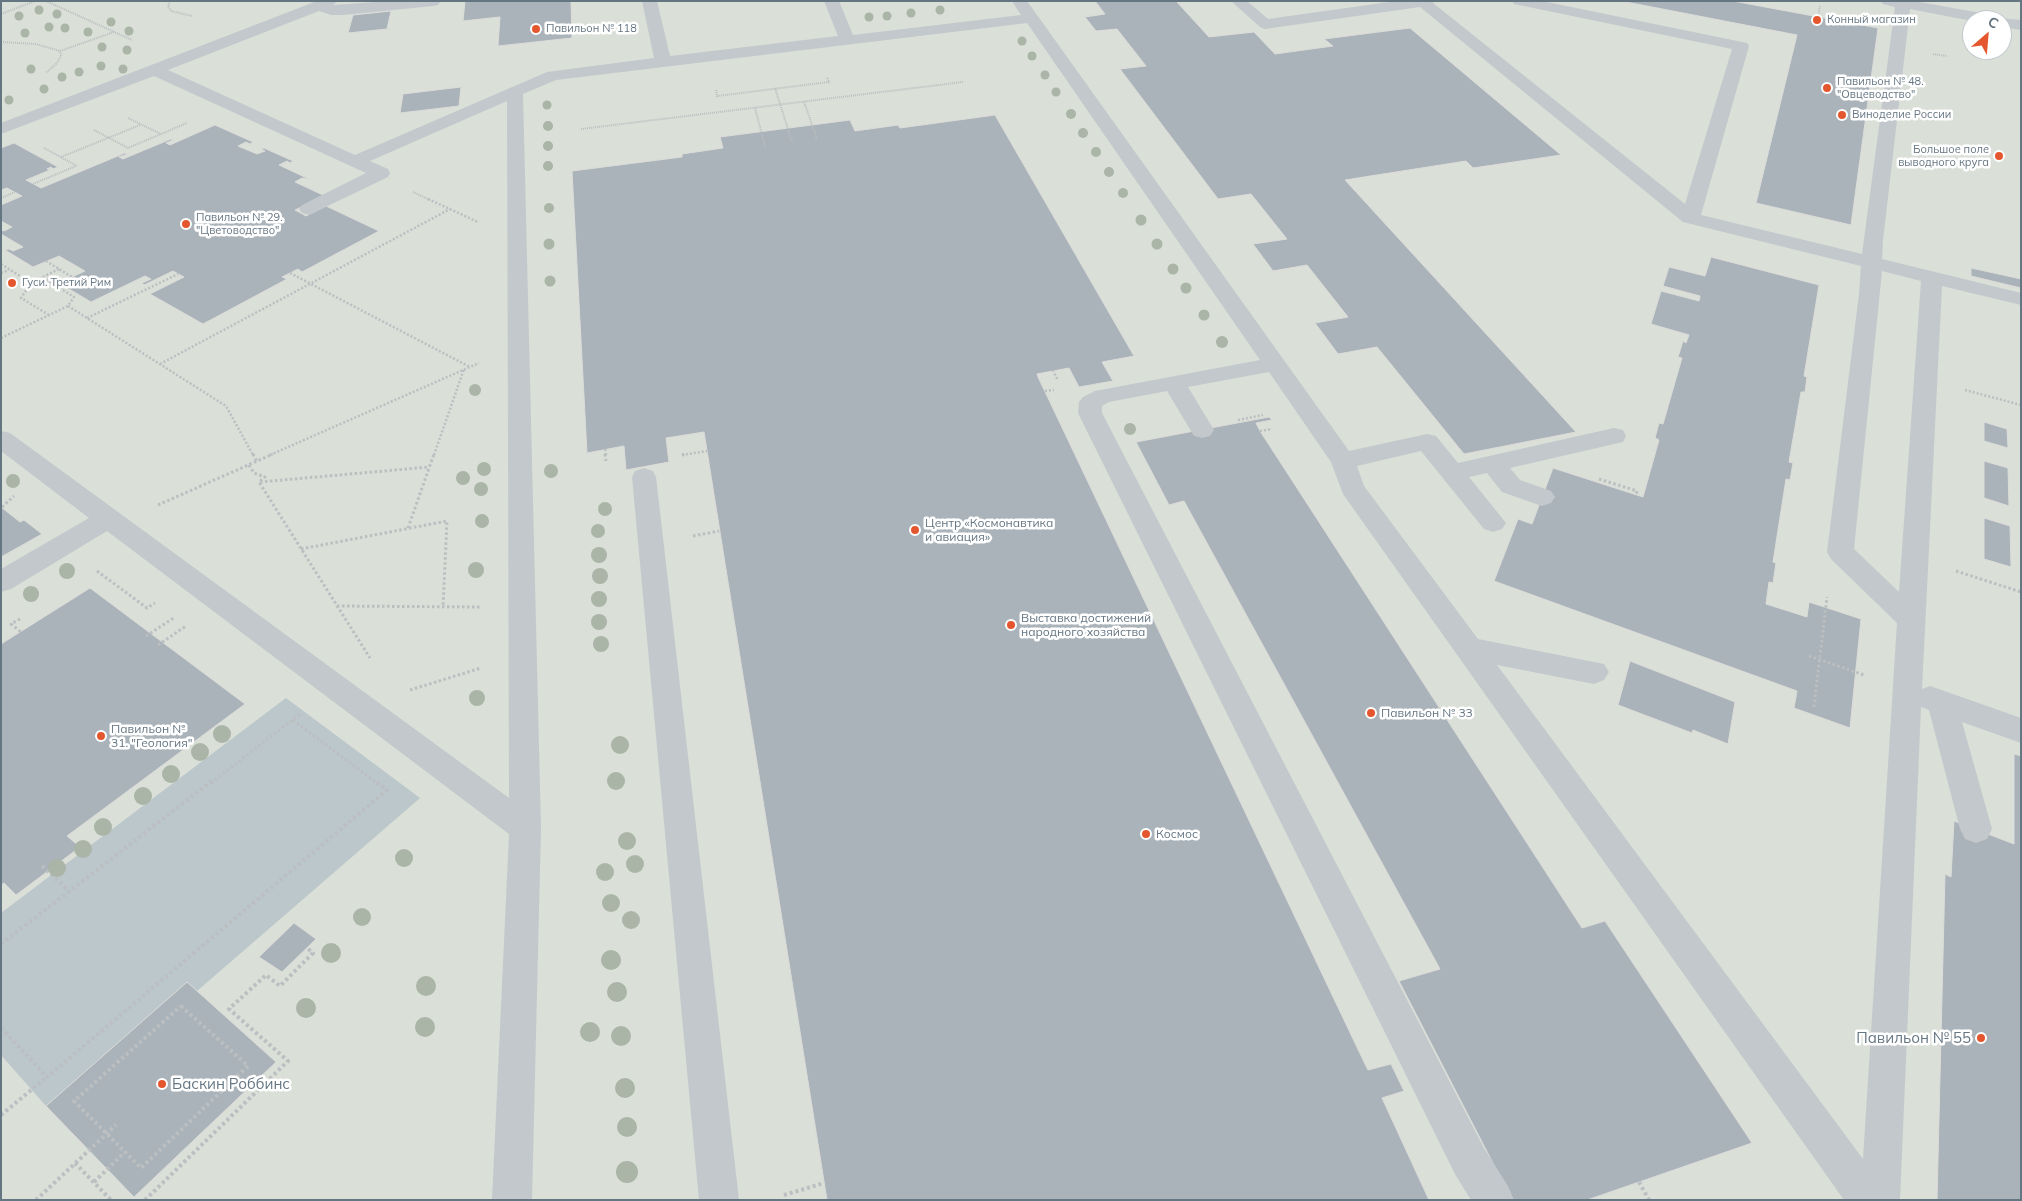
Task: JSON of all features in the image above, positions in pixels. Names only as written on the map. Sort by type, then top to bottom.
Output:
[{"type":"lane","points":[[649,1],[663,62]]},
{"type":"lane","points":[[831,1],[847,40]]},
{"type":"lane","points":[[1019,1],[1343,461],[1352,488],[1868,1200]]},
{"type":"lane","points":[[1238,1],[1265,24],[1427,1]]},
{"type":"lane","points":[[1519,1],[1741,46],[1690,218]]},
{"type":"lane","points":[[1,129],[325,3],[331,10],[343,10],[433,2]]},
{"type":"lane","points":[[1422,2],[1690,218],[2021,299]]},
{"type":"lane","points":[[1912,620],[1840,552],[1870,294],[1871,262],[1895,3],[1962,15]]},
{"type":"lane","points":[[356,161],[553,75],[1032,18]]},
{"type":"lane","points":[[155,70],[381,173],[309,209]]},
{"type":"lane","points":[[512,1200],[525,828],[516,91]]},
{"type":"lane","points":[[1880,1200],[1907,690],[1932,277]]},
{"type":"lane","points":[[1275,364],[1103,396],[1091,402],[1090,413],[1470,1162],[1494,1200]]},
{"type":"lane","points":[[1174,383],[1202,430]]},
{"type":"lane","points":[[1451,473],[1614,436]]},
{"type":"lane","points":[[1,439],[525,828]]},
{"type":"lane","points":[[1343,461],[1427,442],[1493,523]]},
{"type":"lane","points":[[1492,463],[1511,486],[1542,497]]},
{"type":"lane","points":[[644,477],[719,1200]]},
{"type":"lane","points":[[1,582],[113,521]]},
{"type":"lane","points":[[1469,649],[1594,672]]},
{"type":"lane","points":[[1907,690],[2021,731]]},
{"type":"lane","points":[[1942,702],[1976,829]]},
{"type":"path","points":[[1,14],[35,1]]},
{"type":"path","points":[[46,1],[180,60]]},
{"type":"path","points":[[1818,17],[1820,5]]},
{"type":"path","points":[[1,42],[36,44],[60,51],[114,32]]},
{"type":"path","points":[[44,74],[57,63],[61,56],[60,51]]},
{"type":"path","points":[[716,88],[718,96],[828,82],[826,75]]},
{"type":"path","points":[[773,81],[792,142]]},
{"type":"path","points":[[581,129],[963,82]]},
{"type":"path","points":[[804,102],[817,139]]},
{"type":"path","points":[[88,127],[128,148],[231,105]]},
{"type":"path","points":[[755,108],[765,146]]},
{"type":"path","points":[[130,119],[161,134]]},
{"type":"path","points":[[61,157],[141,124]]},
{"type":"path","points":[[33,184],[77,166],[37,145]]},
{"type":"path","points":[[410,191],[517,239]]},
{"type":"path","points":[[1,198],[14,192]]},
{"type":"path","points":[[160,364],[450,209]]},
{"type":"path","points":[[46,261],[72,277]]},
{"type":"path","points":[[1,264],[31,283]]},
{"type":"path","points":[[1,273],[10,269]]},
{"type":"path","points":[[49,315],[21,298],[31,283],[59,269]]},
{"type":"path","points":[[290,273],[470,367]]},
{"type":"path","points":[[87,318],[178,274]]},
{"type":"path","points":[[1,338],[68,306],[74,297],[42,277]]},
{"type":"path","points":[[68,306],[226,406],[257,462]]},
{"type":"path","points":[[113,521],[257,462],[519,345]]},
{"type":"path","points":[[408,529],[464,369]]},
{"type":"path","points":[[1926,379],[2021,405]]},
{"type":"path","points":[[1235,420],[1267,414]]},
{"type":"path","points":[[1260,431],[1272,429]]},
{"type":"path","points":[[682,455],[706,451]]},
{"type":"path","points":[[249,465],[254,473],[265,477],[259,482]]},
{"type":"path","points":[[259,482],[429,467]]},
{"type":"path","points":[[1598,478],[1637,491],[1636,495]]},
{"type":"path","points":[[1,944],[371,660],[259,482]]},
{"type":"path","points":[[2,507],[12,497]]},
{"type":"path","points":[[8,503],[16,502]]},
{"type":"path","points":[[301,549],[447,521],[442,606]]},
{"type":"path","points":[[1915,558],[2021,592]]},
{"type":"path","points":[[97,571],[148,608]]},
{"type":"path","points":[[336,606],[522,608]]},
{"type":"path","points":[[1814,706],[1826,606]]},
{"type":"path","points":[[146,636],[176,616]]},
{"type":"path","points":[[11,624],[21,632]]},
{"type":"path","points":[[158,645],[187,625]]},
{"type":"path","points":[[402,693],[522,656]]},
{"type":"path","points":[[1809,656],[1859,674]]},
{"type":"path","points":[[1,1115],[387,790],[293,720]]},
{"type":"path","points":[[42,866],[69,891]]},
{"type":"path","points":[[145,1200],[288,1061],[229,1009],[266,975],[280,986],[314,953],[307,948]]},
{"type":"path","points":[[181,1006],[248,1066],[141,1168],[107,1135],[74,1101],[181,1006]]},
{"type":"path","points":[[1,1028],[47,1077]]},
{"type":"path","points":[[36,1200],[116,1126]]},
{"type":"path","points":[[94,1182],[125,1152]]},
{"type":"path","points":[[75,1163],[111,1200]]},
{"type":"path","points":[[1639,1182],[1649,1200]]},
{"type":"path","points":[[784,1195],[824,1183]]},
{"type":"shaded area","name":"Выставка достижений народного хозяйства","points":[[1,1],[2021,1],[2021,1200],[1,1200]]},
{"type":"shaded area","points":[[286,698],[420,798],[197,991],[186,983],[46,1106],[1,1055],[1,913]]},
{"type":"building","name":"Павильон № 118","points":[[465,1],[571,1],[572,38],[498,46],[500,17],[463,21]]},
{"type":"building","points":[[1095,1],[1176,1],[1209,37],[1254,32],[1275,54],[1333,46],[1324,39],[1410,28],[1561,155],[1473,168],[1466,161],[1345,180],[1576,432],[1464,454],[1377,347],[1338,354],[1315,323],[1348,317],[1307,265],[1273,271],[1253,244],[1287,239],[1251,194],[1218,199],[1120,69],[1146,66],[1117,29],[1096,31],[1085,17],[1105,14]]},
{"type":"building","name":"Павильон № 48. \"Овцеводство\"","points":[[1621,1],[1733,1],[1878,28],[1851,225],[1756,203],[1797,35]]},
{"type":"building","points":[[391,11],[387,29],[348,33],[353,15]]},
{"type":"building","points":[[461,87],[459,106],[400,113],[403,94]]},
{"type":"building","points":[[995,115],[1134,356],[1102,362],[1113,381],[1079,387],[1069,368],[1037,374],[1038,377],[1368,1070],[1391,1064],[1404,1091],[1382,1098],[1429,1200],[827,1200],[704,432],[666,438],[669,462],[626,470],[624,446],[587,453],[572,171],[682,157],[682,154],[723,148],[720,137],[850,120],[855,131],[898,125],[900,128]]},
{"type":"building","name":"Павильон № 29. \"Цветоводство\"","points":[[215,125],[253,142],[250,144],[246,142],[238,146],[257,154],[265,151],[261,149],[264,148],[293,161],[290,163],[287,161],[279,165],[309,179],[302,178],[295,182],[325,196],[295,210],[306,216],[326,206],[379,231],[302,272],[298,269],[282,277],[287,279],[203,324],[150,294],[184,277],[173,271],[144,285],[142,283],[151,279],[145,276],[91,302],[59,283],[85,271],[59,256],[33,267],[5,250],[13,251],[23,247],[1,234],[1,230],[4,231],[12,227],[1,221],[1,205],[22,196],[7,188],[1,190],[1,148],[14,143],[58,167],[53,169],[51,167],[47,169],[50,170],[26,180],[41,188],[125,153],[128,154],[119,157],[123,159],[171,139],[173,140],[166,143],[170,145]]},
{"type":"building","points":[[1711,257],[1819,285],[1804,376],[1807,377],[1805,392],[1801,392],[1789,462],[1793,463],[1790,480],[1786,479],[1773,562],[1776,563],[1773,583],[1769,582],[1766,604],[1807,617],[1809,602],[1861,619],[1850,728],[1794,708],[1797,691],[1494,581],[1518,519],[1532,524],[1553,468],[1643,497],[1659,440],[1655,438],[1659,423],[1663,424],[1682,358],[1678,357],[1683,341],[1686,343],[1689,335],[1651,324],[1661,291],[1699,301],[1700,296],[1663,286],[1669,267],[1705,276]]},
{"type":"building","points":[[1971,268],[2021,279],[2021,288],[1971,276]]},
{"type":"building","name":"Павильон № 33","points":[[1269,417],[1272,420],[1256,423],[1260,431],[1582,928],[1605,921],[1752,1143],[1587,1200],[1512,1200],[1399,981],[1440,969],[1184,501],[1169,505],[1136,442]]},
{"type":"building","points":[[1984,422],[2007,429],[2008,448],[1984,441]]},
{"type":"building","points":[[1984,461],[2008,468],[2009,506],[1984,498]]},
{"type":"building","points":[[1,507],[20,522],[24,520],[42,534],[1,557]]},
{"type":"building","points":[[1984,518],[2010,526],[2011,567],[1984,559]]},
{"type":"building","name":"Павильон № 31. \"Геология\"","points":[[90,588],[245,704],[67,836],[80,847],[16,895],[4,883],[1,885],[1,644]]},
{"type":"building","points":[[1630,661],[1735,702],[1728,744],[1693,730],[1692,733],[1618,705]]},
{"type":"building","name":"Павильон № 55","points":[[2014,754],[2021,756],[2021,1200],[1937,1200],[1945,874],[1951,877],[1954,821],[2014,844]]},
{"type":"building","points":[[294,923],[316,939],[282,972],[259,957]]},
{"type":"building","name":"Баскин Роббинс","points":[[187,982],[276,1062],[134,1197],[46,1106]]},
{"type":"place","name":"Конный магазин","points":[[1817,20]]},
{"type":"place","name":"Павильон № 118","points":[[536,29]]},
{"type":"place","name":"Павильон № 48. \"Овцеводство\"","points":[[1827,88]]},
{"type":"place","name":"Виноделие России","points":[[1842,115]]},
{"type":"place","name":"Большое поле выводного круга","points":[[1999,156]]},
{"type":"place","name":"Павильон № 29. \"Цветоводство\"","points":[[186,224]]},
{"type":"place","name":"Гуси. Третий Рим","points":[[12,283]]},
{"type":"place","name":"Центр «Космонавтика и авиация»","points":[[915,530]]},
{"type":"place","name":"Выставка достижений народного хозяйства","points":[[1011,625]]},
{"type":"place","name":"Павильон № 33","points":[[1371,713]]},
{"type":"place","name":"Павильон № 31. \"Геология\"","points":[[101,736]]},
{"type":"place","name":"Космос","points":[[1146,834]]},
{"type":"place","name":"Павильон № 55","points":[[1981,1038]]},
{"type":"place","name":"Баскин Роббинс","points":[[162,1084]]}]
